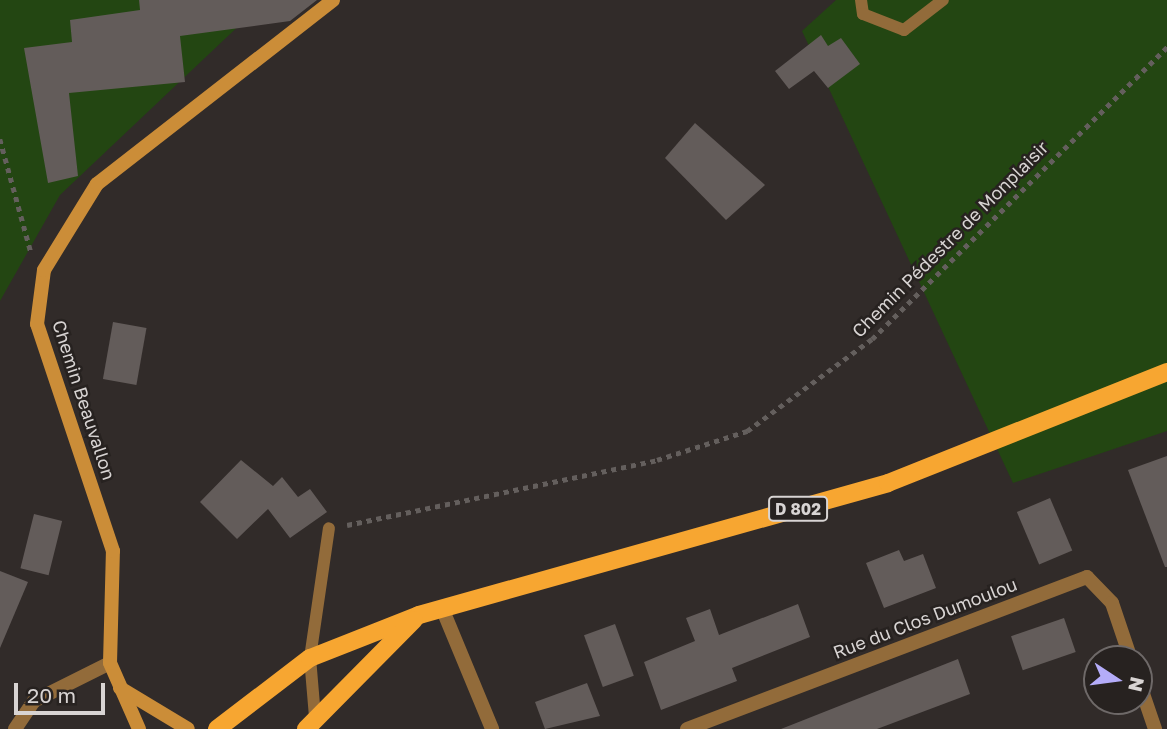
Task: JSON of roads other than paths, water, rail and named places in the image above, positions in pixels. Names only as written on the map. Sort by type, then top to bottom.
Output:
[{"type":"main road","name":"D 802","points":[[217,729],[310,658],[419,615],[888,484],[1167,372]]},
{"type":"main road","name":"D 802","points":[[311,723],[419,615]]},
{"type":"street","name":"Chemin Beauvallon","points":[[139,729],[118,687],[110,663],[113,551],[37,324],[44,270],[97,184],[333,0]]},
{"type":"street","name":"Rue du Clos Dumoulou","points":[[687,729],[1087,577],[1112,603],[1126,645]]},
{"type":"street","points":[[442,608],[492,729]]},
{"type":"street","points":[[15,729],[34,701],[110,663]]},
{"type":"street","points":[[118,687],[188,729]]},
{"type":"lane","points":[[861,0],[863,14],[904,30],[943,0]]},
{"type":"lane","points":[[311,723],[310,658],[329,528]]}]
